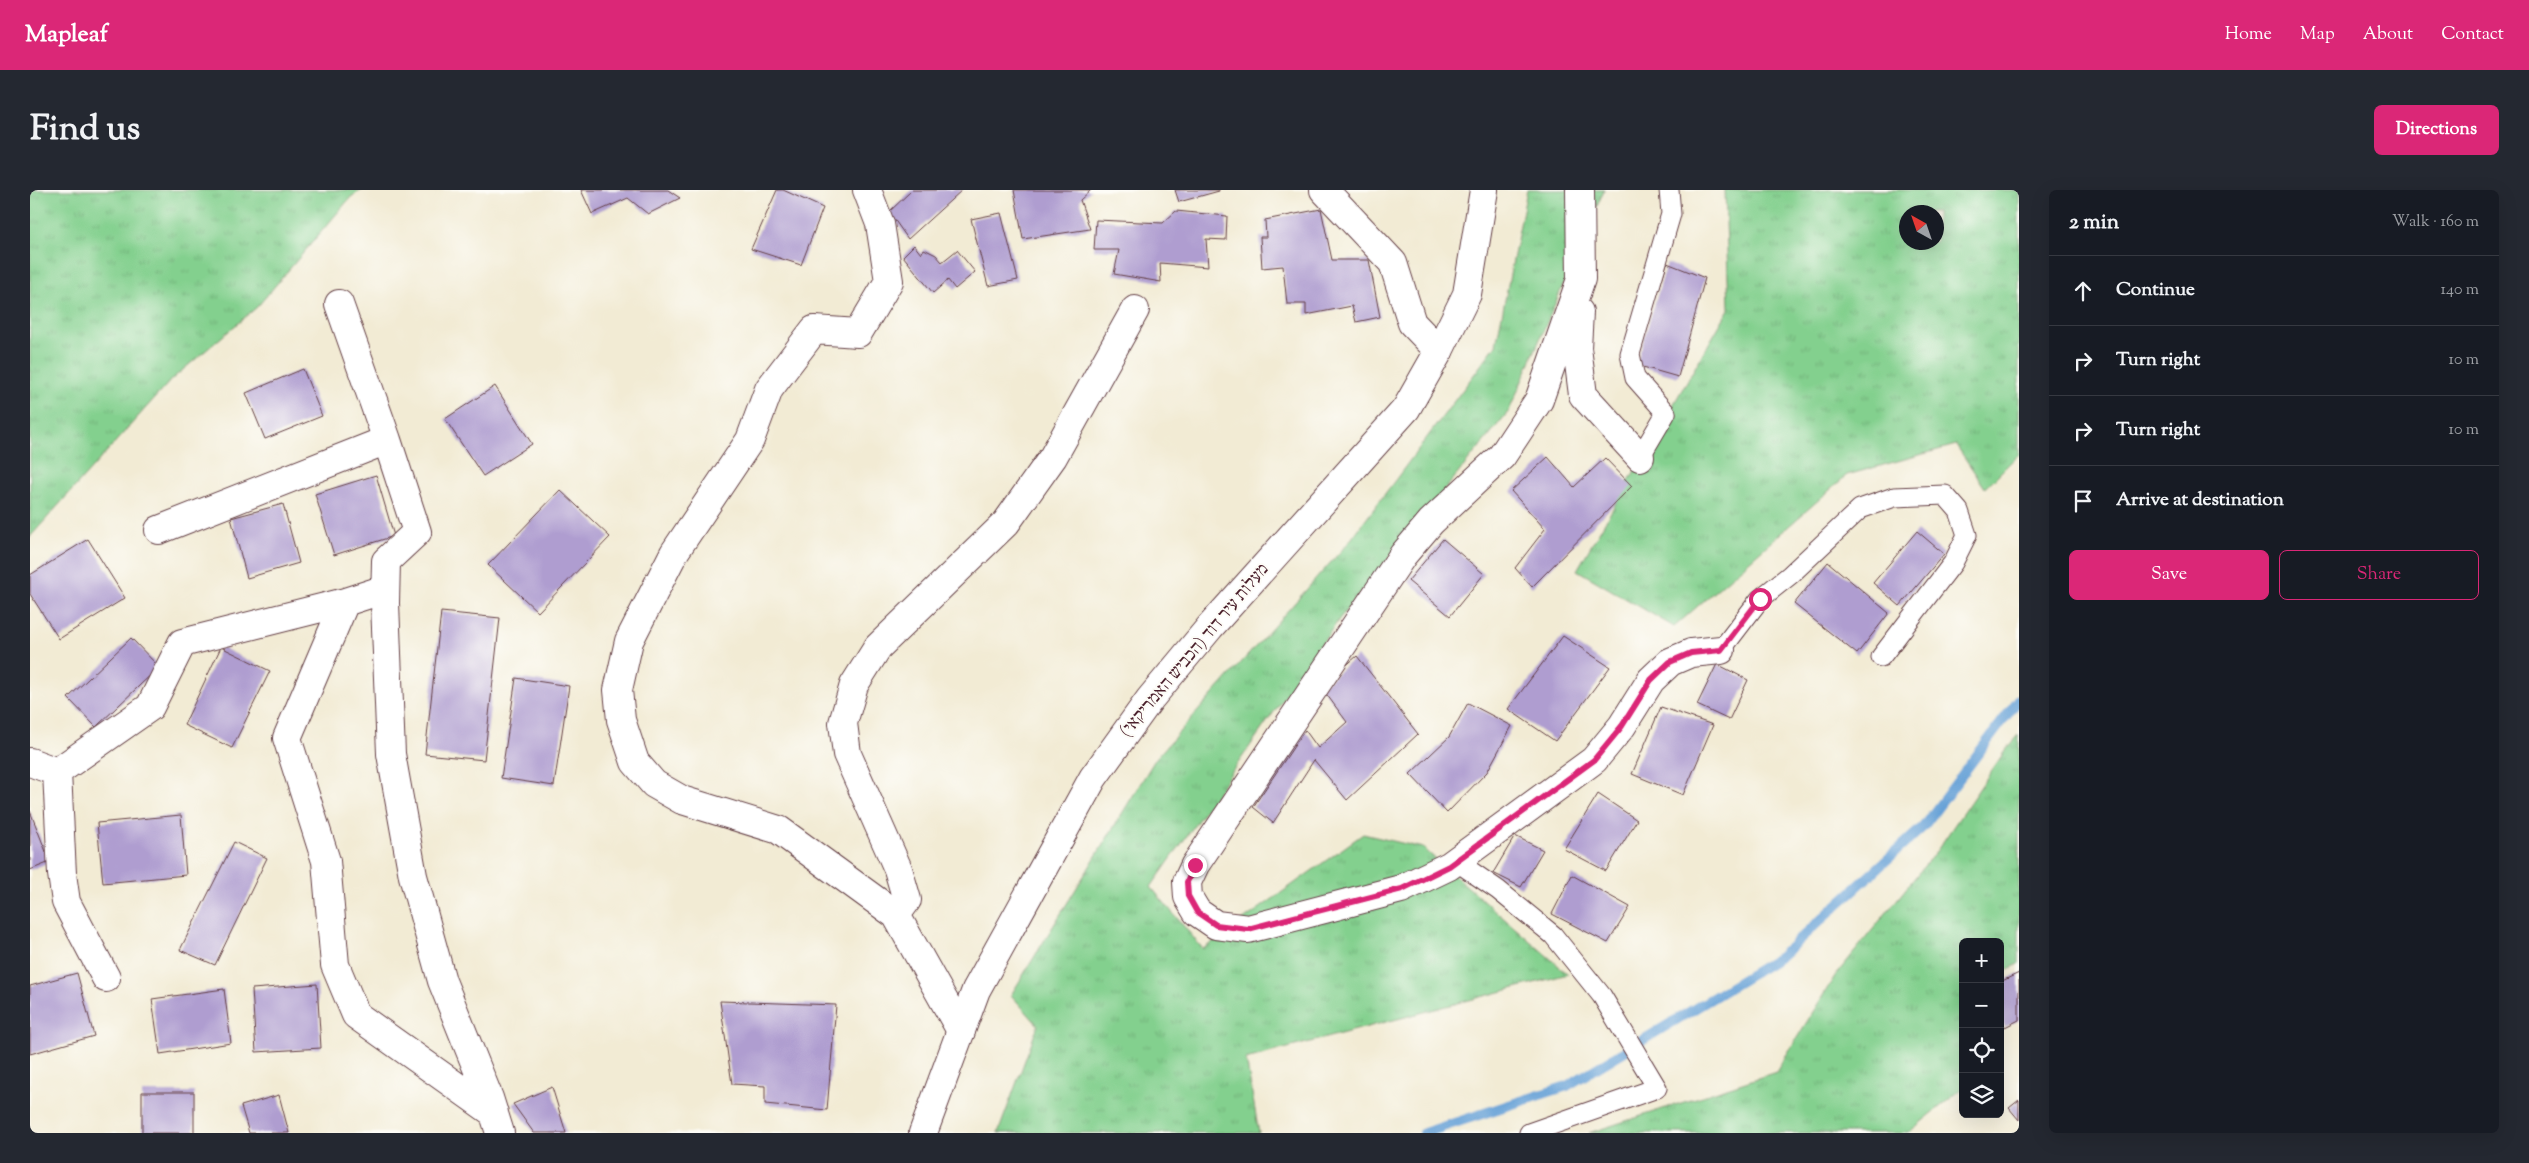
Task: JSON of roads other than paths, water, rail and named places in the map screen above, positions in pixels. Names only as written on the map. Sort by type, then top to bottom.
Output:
[{"type":"street","points":[[867,190],[880,224],[889,281],[858,333],[814,330],[769,389],[750,440],[674,553],[629,641],[618,690],[621,720],[635,762],[654,784],[682,800],[779,830],[896,915],[961,1030]]},
{"type":"street","points":[[1324,190],[1393,263],[1412,323],[1439,350]]},
{"type":"street","name":"מעלות עיר דוד (הכביש האמריקאי)","points":[[922,1133],[976,990],[1093,778],[1150,699],[1210,627],[1406,409],[1439,350],[1467,294],[1484,190]]},
{"type":"street","points":[[1580,190],[1581,279],[1576,348],[1583,395],[1640,457]]},
{"type":"street","points":[[1581,279],[1539,400],[1502,456],[1431,522],[1403,555],[1195,865],[1187,882],[1188,896],[1197,912],[1216,925],[1248,929],[1402,889],[1456,861],[1594,760],[1622,726],[1651,680],[1670,662],[1691,653],[1721,650]]},
{"type":"street","points":[[339,304],[388,440],[417,532],[386,561],[385,589],[391,754],[413,876],[442,980],[497,1123]]},
{"type":"street","points":[[896,915],[907,900],[898,869],[847,754],[844,723],[854,686],[878,647],[1006,523],[1053,458],[1135,310]]},
{"type":"street","points":[[159,530],[388,440]]},
{"type":"street","points":[[57,772],[150,707],[182,643],[345,602],[385,589]]},
{"type":"street","points":[[345,602],[286,738],[326,861],[335,965],[356,1014],[497,1123]]},
{"type":"street","points":[[30,762],[57,772]]},
{"type":"street","points":[[57,772],[62,874],[66,902],[106,978]]},
{"type":"lane","points":[[1640,457],[1666,413],[1635,378],[1630,354],[1671,214],[1669,190]]},
{"type":"lane","points":[[1721,650],[1760,599],[1790,575],[1860,509],[1894,497],[1945,495],[1958,511],[1967,534],[1953,563],[1881,658]]},
{"type":"lane","points":[[1456,861],[1498,890],[1553,935],[1602,996],[1657,1088],[1529,1133]]},
{"type":"waterway","points":[[1424,1133],[1567,1086],[1780,957],[1923,827],[2019,699]]}]
